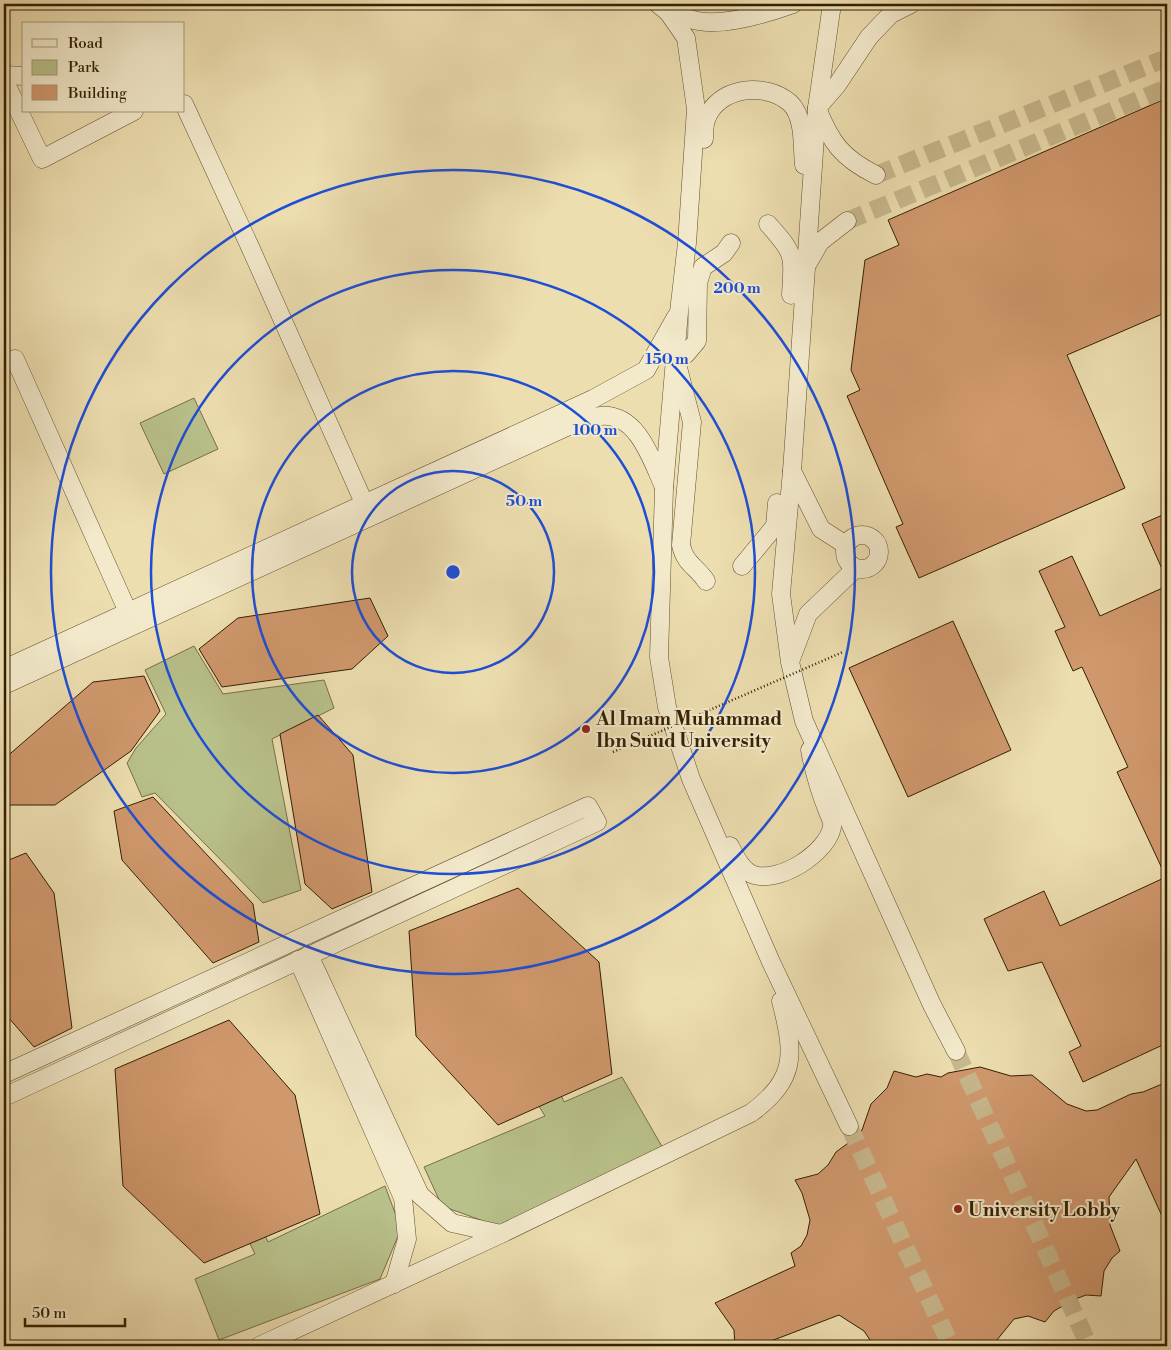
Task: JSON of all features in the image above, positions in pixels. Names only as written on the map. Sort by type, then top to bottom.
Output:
[{"type":"street","points":[[663,8],[700,21],[737,19],[769,13],[792,4]]},
{"type":"street","points":[[691,779],[738,862],[752,875],[767,877],[790,871],[829,839],[833,824],[815,778],[790,662],[781,594],[792,471],[817,108],[832,4]]},
{"type":"street","points":[[817,108],[837,85],[869,37],[891,14],[911,4]]},
{"type":"street","points":[[663,8],[686,38],[695,99],[687,243],[679,312],[664,488],[659,657],[667,708],[691,779],[771,962],[849,1126]]},
{"type":"street","points":[[4,75],[22,76]]},
{"type":"street","points":[[4,80],[42,159],[132,112]]},
{"type":"street","points":[[687,243],[700,180],[706,120],[715,104],[734,93],[751,88],[772,93],[790,103],[801,128],[804,172],[810,198]]},
{"type":"street","points":[[185,106],[368,510]]},
{"type":"street","points":[[817,108],[827,133],[848,159],[876,175]]},
{"type":"street","points":[[805,268],[820,242],[847,221]]},
{"type":"street","points":[[742,566],[768,537],[775,526],[782,446],[798,370],[790,330],[793,261],[787,245],[768,224]]},
{"type":"street","points":[[676,360],[686,354],[697,340],[698,283],[703,267],[724,253],[731,243]]},
{"type":"street","points":[[4,685],[368,510],[592,399],[646,370],[679,312]]},
{"type":"street","points":[[14,359],[128,612]]},
{"type":"street","points":[[676,360],[692,422],[681,545],[684,558],[698,570],[706,581]]},
{"type":"street","points":[[4,669],[128,612],[575,423],[602,416],[626,423],[644,443],[664,488]]},
{"type":"street","points":[[792,471],[821,529],[846,545]]},
{"type":"street","points":[[856,536],[866,536],[874,540],[878,548],[878,557],[873,565],[865,569],[856,568],[846,559],[846,545],[856,536]]},
{"type":"street","points":[[790,662],[808,614],[856,568]]},
{"type":"street","points":[[804,722],[920,978],[956,1051]]},
{"type":"street","points":[[4,1074],[588,806],[597,822],[4,1097]]},
{"type":"street","points":[[304,958],[420,1195],[452,1224],[501,1234]]},
{"type":"street","points":[[304,958],[402,1198],[407,1239],[394,1284]]},
{"type":"street","points":[[259,1346],[501,1234],[751,1113],[770,1098],[786,1075],[791,1040],[771,962]]},
{"type":"path","points":[[613,752],[843,652]]},
{"type":"green space","points":[[194,398],[218,449],[164,474],[140,423]]},
{"type":"green space","points":[[194,646],[223,694],[324,680],[334,708],[272,739],[301,890],[263,903],[155,793],[142,797],[127,763],[136,748],[166,714],[145,670]]},
{"type":"green space","points":[[489,1025],[538,1042],[564,1102],[622,1077],[664,1150],[500,1227],[442,1206],[424,1167],[545,1116]]},
{"type":"green space","points":[[239,1176],[268,1242],[385,1186],[401,1229],[380,1279],[219,1340],[195,1279],[255,1254],[228,1199]]},
{"type":"building","points":[[1167,98],[1167,312],[1067,355],[1125,488],[919,578],[896,527],[903,524],[847,396],[860,390],[851,370],[865,260],[899,245],[888,220]]},
{"type":"building","points":[[1167,513],[1167,580],[1142,524]]},
{"type":"building","points":[[1072,556],[1100,616],[1167,586],[1167,1043],[1083,1082],[1069,1052],[1081,1046],[1042,962],[1008,971],[984,919],[1044,891],[1060,926],[1166,877],[1117,772],[1128,767],[1082,667],[1073,671],[1055,631],[1065,627],[1039,571]]},
{"type":"building","points":[[370,598],[388,636],[352,669],[222,687],[199,649],[238,618]]},
{"type":"building","points":[[953,621],[1011,750],[908,797],[849,668]]},
{"type":"building","points":[[144,676],[160,711],[131,751],[55,805],[7,805],[4,797],[4,759],[93,682]]},
{"type":"building","points":[[318,715],[353,755],[372,892],[332,909],[305,884],[280,734]]},
{"type":"building","points":[[153,797],[253,904],[259,942],[213,963],[122,860],[114,811]]},
{"type":"building","points":[[26,853],[54,893],[72,1028],[34,1047],[8,1017],[4,991],[4,862]]},
{"type":"building","points":[[518,888],[599,962],[612,1074],[498,1125],[416,1036],[409,931]]},
{"type":"building","points":[[229,1020],[295,1095],[320,1214],[204,1263],[123,1186],[115,1069]]},
{"type":"building","name":"University Lobby","points":[[980,1067],[1011,1076],[1032,1075],[1067,1104],[1086,1111],[1097,1110],[1131,1094],[1143,1092],[1167,1082],[1167,1227],[1136,1159],[1109,1197],[1110,1225],[1120,1251],[1112,1258],[1104,1271],[1101,1296],[1086,1295],[1073,1300],[1054,1311],[1045,1322],[1028,1316],[1014,1319],[992,1346],[874,1346],[864,1331],[839,1315],[758,1346],[735,1346],[734,1330],[715,1303],[795,1266],[791,1253],[801,1246],[807,1235],[810,1220],[802,1193],[795,1180],[818,1174],[828,1165],[836,1152],[855,1138],[862,1130],[871,1104],[887,1088],[894,1071],[916,1077],[927,1074],[941,1077],[948,1073]]},
{"type":"tunnel","points":[[876,175],[1167,58]]},
{"type":"tunnel","points":[[847,221],[1167,88]]},
{"type":"tunnel","points":[[956,1051],[1089,1346]]},
{"type":"tunnel","points":[[849,1126],[951,1346]]},
{"type":"place","name":"Al Imam Muhammad Ibn Suud University","points":[[586,729]]},
{"type":"place","name":"University Lobby","points":[[958,1209]]}]
